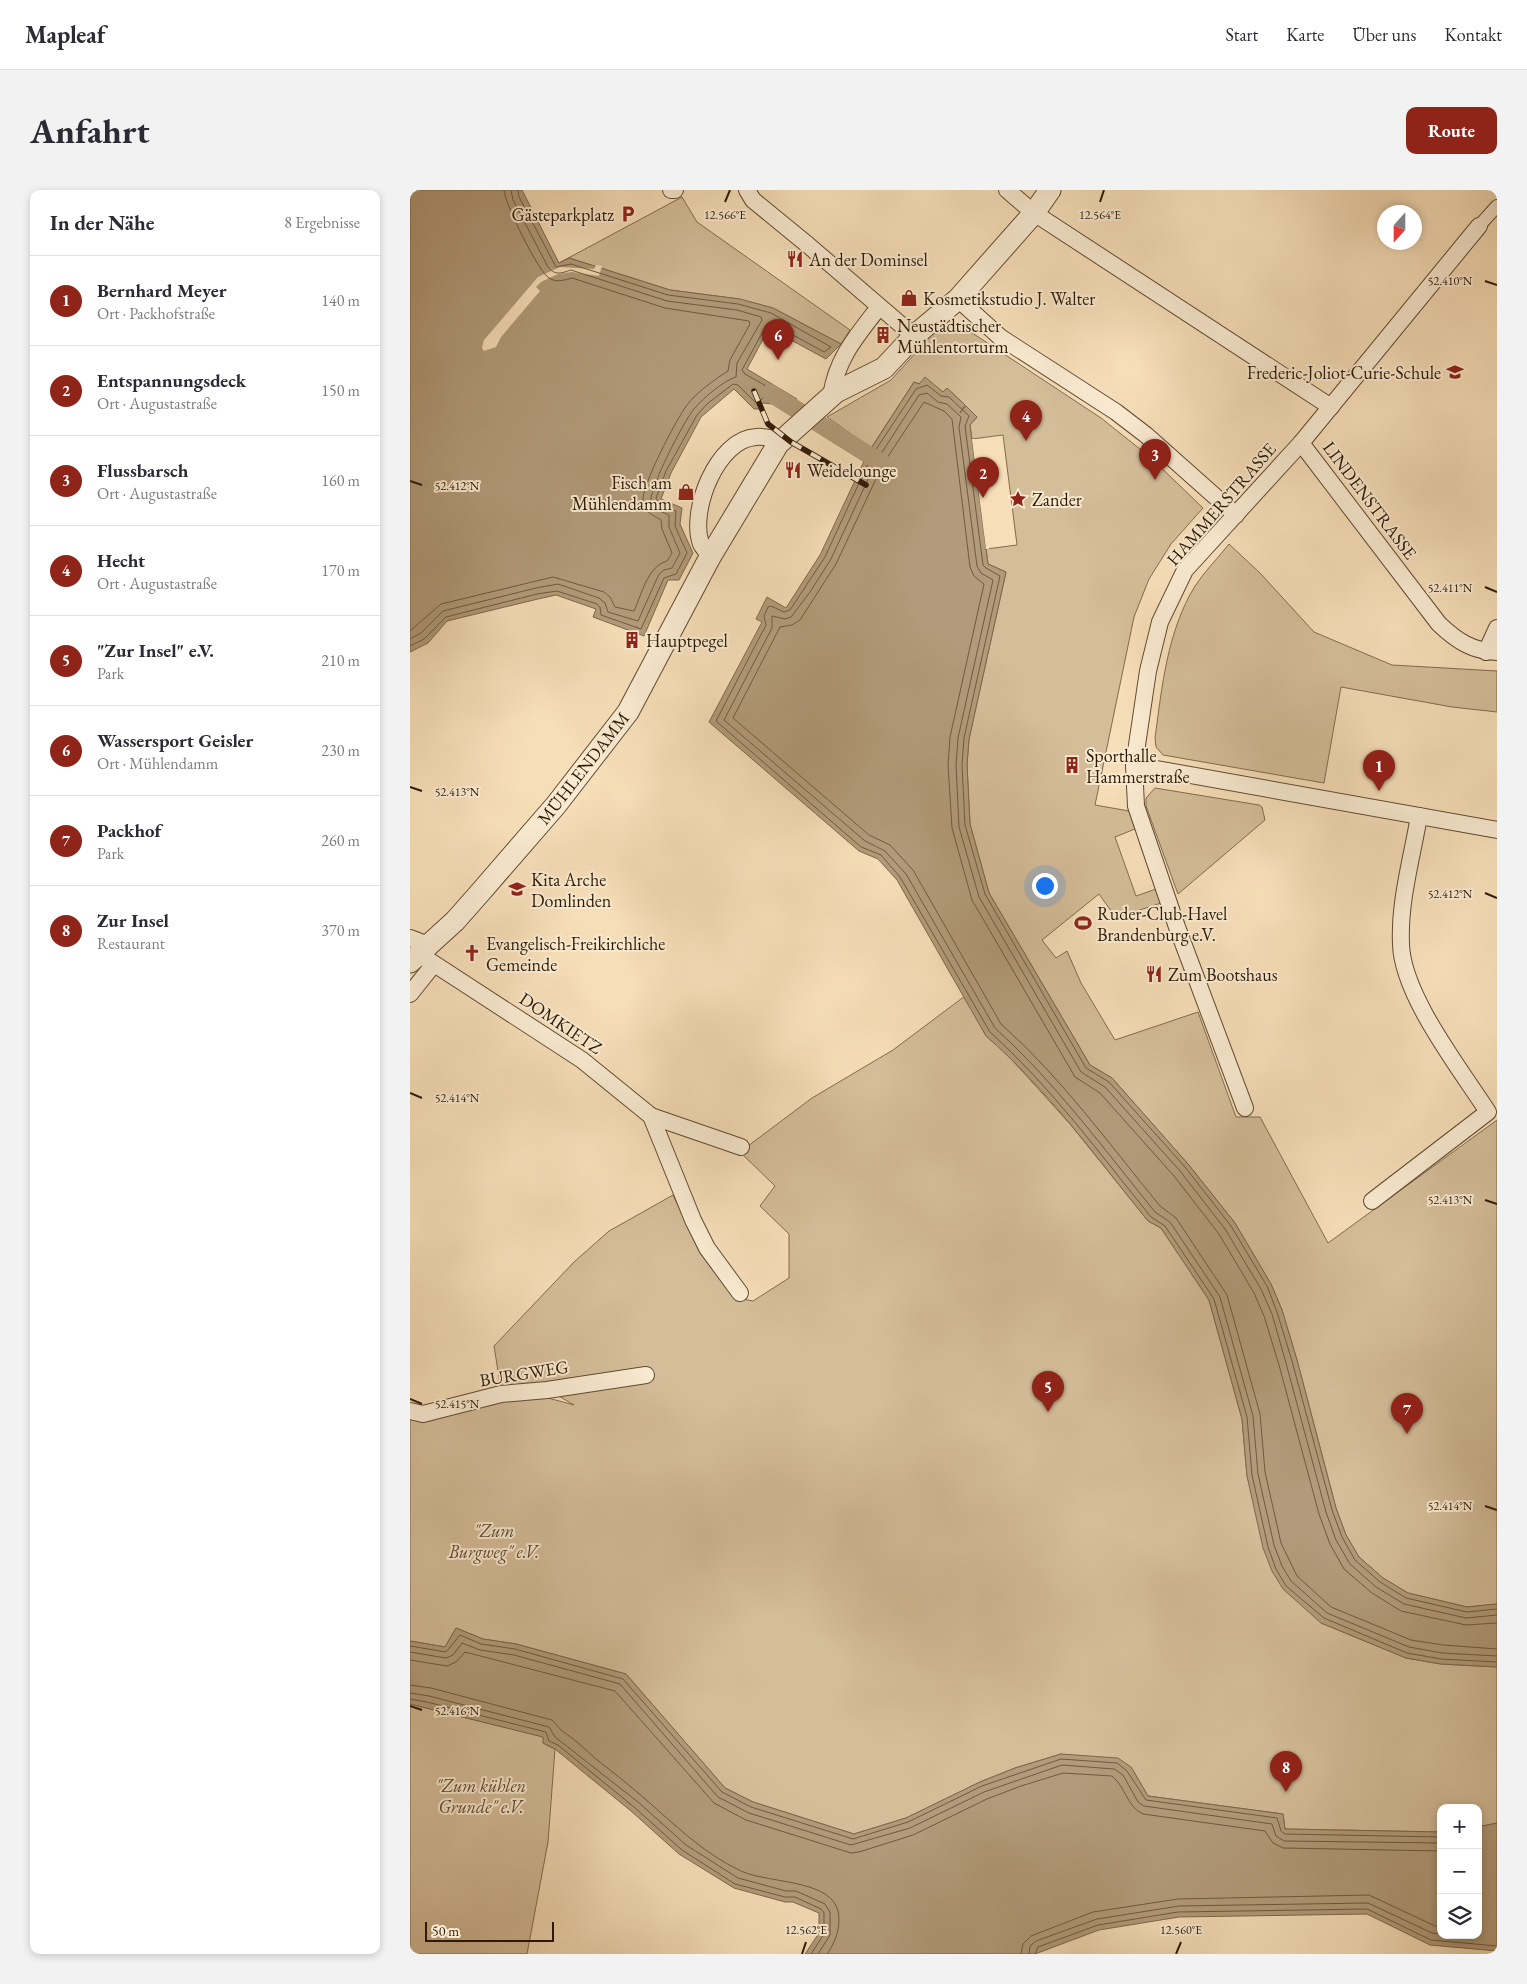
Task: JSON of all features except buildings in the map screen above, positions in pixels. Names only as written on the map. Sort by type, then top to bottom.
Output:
[{"type":"street","points":[[747,190],[753,200],[808,244],[914,336]]},
{"type":"street","points":[[1007,190],[1034,213],[1330,407]]},
{"type":"street","name":"MÜHLENDAMM","points":[[420,952],[455,921],[556,805],[628,712],[710,557],[764,465],[787,436],[836,392],[884,368],[914,336],[958,299],[1034,213],[1050,190]]},
{"type":"street","points":[[1479,226],[1497,206]]},
{"type":"street","name":"HAMMERSTRASSE","points":[[1245,1108],[1153,858],[1136,806],[1134,765],[1148,671],[1160,622],[1185,570],[1301,443],[1479,226]]},
{"type":"street","points":[[958,299],[1000,337],[1116,412],[1146,435],[1236,516]]},
{"type":"street","points":[[827,399],[834,374],[852,341],[879,307]]},
{"type":"street","points":[[710,557],[701,544],[698,519],[702,495],[716,468],[735,445],[755,436],[787,436]]},
{"type":"street","name":"LINDENSTRASSE","points":[[1301,443],[1439,624],[1457,642],[1491,652]]},
{"type":"street","points":[[1491,652],[1497,628]]},
{"type":"street","points":[[1134,765],[1497,830]]},
{"type":"street","points":[[1372,1201],[1488,1112],[1420,1007],[1401,946],[1402,913],[1420,816]]},
{"type":"street","points":[[410,994],[420,952]]},
{"type":"street","name":"DOMKIETZ","points":[[420,952],[582,1060],[651,1116],[741,1148]]},
{"type":"street","name":"DOMKIETZ","points":[[651,1116],[680,1189],[707,1248],[740,1293]]},
{"type":"street","name":"BURGWEG","points":[[410,1411],[431,1412],[501,1394],[547,1390],[646,1375]]},
{"type":"green space","points":[[682,197],[697,222],[850,330],[841,344],[773,308],[739,299],[670,290],[569,258],[559,263]]},
{"type":"green space","points":[[948,317],[1101,418],[1150,457],[1203,508],[1171,544],[1149,579],[1134,617],[1095,805],[1129,811],[1135,829],[1115,837],[1136,896],[1156,889],[1161,903],[1116,918],[1099,894],[1042,940],[1056,958],[1067,951],[1081,983],[1115,1040],[1198,1012],[1236,1117],[1260,1117],[1328,1243],[1497,1120],[1497,1604],[1467,1607],[1408,1593],[1383,1578],[1359,1557],[1346,1535],[1336,1508],[1297,1360],[1282,1310],[1271,1284],[1235,1223],[1188,1164],[1112,1078],[1090,1065],[989,893],[970,824],[967,765],[969,739],[1006,572],[988,564],[986,549],[1017,545],[1003,435],[972,439],[970,425],[977,417],[960,413],[965,405],[947,388],[944,392],[914,382],[871,448],[827,417],[891,380]]},
{"type":"green space","points":[[1229,544],[1260,573],[1314,632],[1392,665],[1497,671],[1497,712],[1452,707],[1341,687],[1324,783],[1163,755],[1156,747],[1155,738],[1163,680],[1172,641],[1178,622],[1195,586]]},
{"type":"green space","points":[[1155,788],[1259,805],[1262,807],[1265,820],[1178,894],[1146,806],[1146,798]]},
{"type":"green space","name":"\"Zum Burgweg\" e.V.","points":[[965,996],[986,1036],[1003,1050],[1070,1124],[1148,1221],[1161,1228],[1209,1300],[1242,1419],[1247,1476],[1253,1497],[1312,1614],[1321,1623],[1406,1658],[1441,1664],[1497,1667],[1497,1823],[1482,1826],[1482,1804],[1437,1804],[1437,1832],[1285,1829],[1283,1814],[1148,1796],[1131,1767],[1061,1754],[1015,1768],[980,1782],[906,1818],[854,1834],[753,1802],[725,1788],[626,1674],[516,1644],[483,1639],[456,1628],[445,1647],[410,1641],[410,1419],[510,1398],[537,1395],[574,1405],[538,1384],[501,1390],[494,1346],[574,1262],[609,1231],[673,1195],[700,1253],[733,1297],[753,1301],[789,1278],[789,1234],[760,1206],[775,1186],[740,1152],[812,1098],[893,1050]]},
{"type":"green space","name":"\"Zum kühlen Grunde\" e.V.","points":[[410,1704],[544,1737],[543,1743],[555,1749],[548,1842],[527,1954],[410,1954]]},
{"type":"water","points":[[410,190],[522,190],[559,263],[569,258],[670,290],[740,299],[773,308],[841,344],[826,359],[769,328],[747,369],[797,399],[786,411],[780,409],[781,405],[764,403],[760,405],[762,409],[754,409],[734,389],[701,417],[671,473],[661,499],[682,508],[680,524],[693,553],[679,580],[668,580],[644,636],[593,617],[596,609],[556,595],[447,621],[428,643],[410,652]]},
{"type":"water","points":[[925,377],[943,392],[947,388],[965,405],[960,413],[966,406],[977,417],[970,425],[988,564],[1006,572],[969,739],[967,765],[970,824],[989,893],[1090,1065],[1112,1078],[1188,1164],[1235,1223],[1271,1284],[1282,1310],[1297,1360],[1336,1508],[1346,1535],[1359,1557],[1383,1578],[1408,1593],[1467,1607],[1497,1604],[1497,1667],[1441,1664],[1406,1658],[1321,1623],[1283,1589],[1272,1571],[1263,1548],[1247,1476],[1242,1419],[1209,1300],[1161,1228],[1148,1221],[1051,1101],[986,1036],[897,880],[878,859],[859,851],[709,722],[762,622],[756,619],[767,597],[786,608],[820,555],[867,455],[914,382],[919,384]]},
{"type":"water","points":[[456,1628],[483,1639],[516,1644],[626,1674],[725,1788],[753,1802],[854,1834],[906,1818],[980,1782],[1015,1768],[1061,1754],[1118,1758],[1131,1767],[1148,1796],[1283,1814],[1285,1829],[1437,1832],[1437,1939],[1482,1939],[1482,1826],[1497,1823],[1497,1951],[1430,1945],[1367,1914],[1179,1917],[1099,1930],[1035,1954],[805,1954],[819,1933],[819,1913],[793,1902],[785,1902],[734,1888],[679,1854],[631,1811],[555,1749],[543,1743],[543,1737],[410,1704],[410,1641],[445,1647]]},
{"type":"pier","points":[[596,265],[602,266],[599,276],[572,272],[558,274],[541,282],[536,287],[540,291],[501,337],[496,347],[484,351],[482,348],[484,340],[538,277],[560,267],[594,269]]},
{"type":"pier","points":[[972,439],[975,439],[989,549],[986,549]]},
{"type":"waterway","points":[[770,393],[888,467]]},
{"type":"railway","points":[[754,391],[768,424],[791,442],[866,485]]},
{"type":"place","name":"Gästeparkplatz","points":[[628,214]]},
{"type":"place","name":"An der Dominsel","points":[[795,259]]},
{"type":"place","name":"Kosmetikstudio J. Walter","points":[[909,298]]},
{"type":"place","name":"Neustädtischer Mühlentorturm","points":[[883,335]]},
{"type":"place","name":"Wassersport Geisler","points":[[778,360]]},
{"type":"place","name":"Frederic-Joliot-Curie-Schule","points":[[1455,372]]},
{"type":"place","name":"Hecht","points":[[1026,441]]},
{"type":"place","name":"Weidelounge","points":[[793,470]]},
{"type":"place","name":"Flussbarsch","points":[[1155,480]]},
{"type":"place","name":"Fisch am Mühlendamm","points":[[686,492]]},
{"type":"place","name":"Entspannungsdeck","points":[[983,498]]},
{"type":"place","name":"Zander","points":[[1018,499]]},
{"type":"place","name":"Hauptpegel","points":[[632,640]]},
{"type":"place","name":"Sporthalle Hammerstraße","points":[[1072,765]]},
{"type":"place","name":"Bernhard Meyer","points":[[1379,791]]},
{"type":"place","name":"Kita Arche Domlinden","points":[[517,889]]},
{"type":"place","name":"Ruder-Club-Havel Brandenburg e.V.","points":[[1083,923]]},
{"type":"place","name":"Evangelisch-Freikirchliche Gemeinde","points":[[472,953]]},
{"type":"place","name":"Zum Bootshaus","points":[[1154,974]]},
{"type":"place","name":"\"Zur Insel\" e.V.","points":[[1048,1412]]},
{"type":"place","name":"Packhof","points":[[1407,1434]]},
{"type":"place","name":"Zur Insel","points":[[1286,1792]]}]
